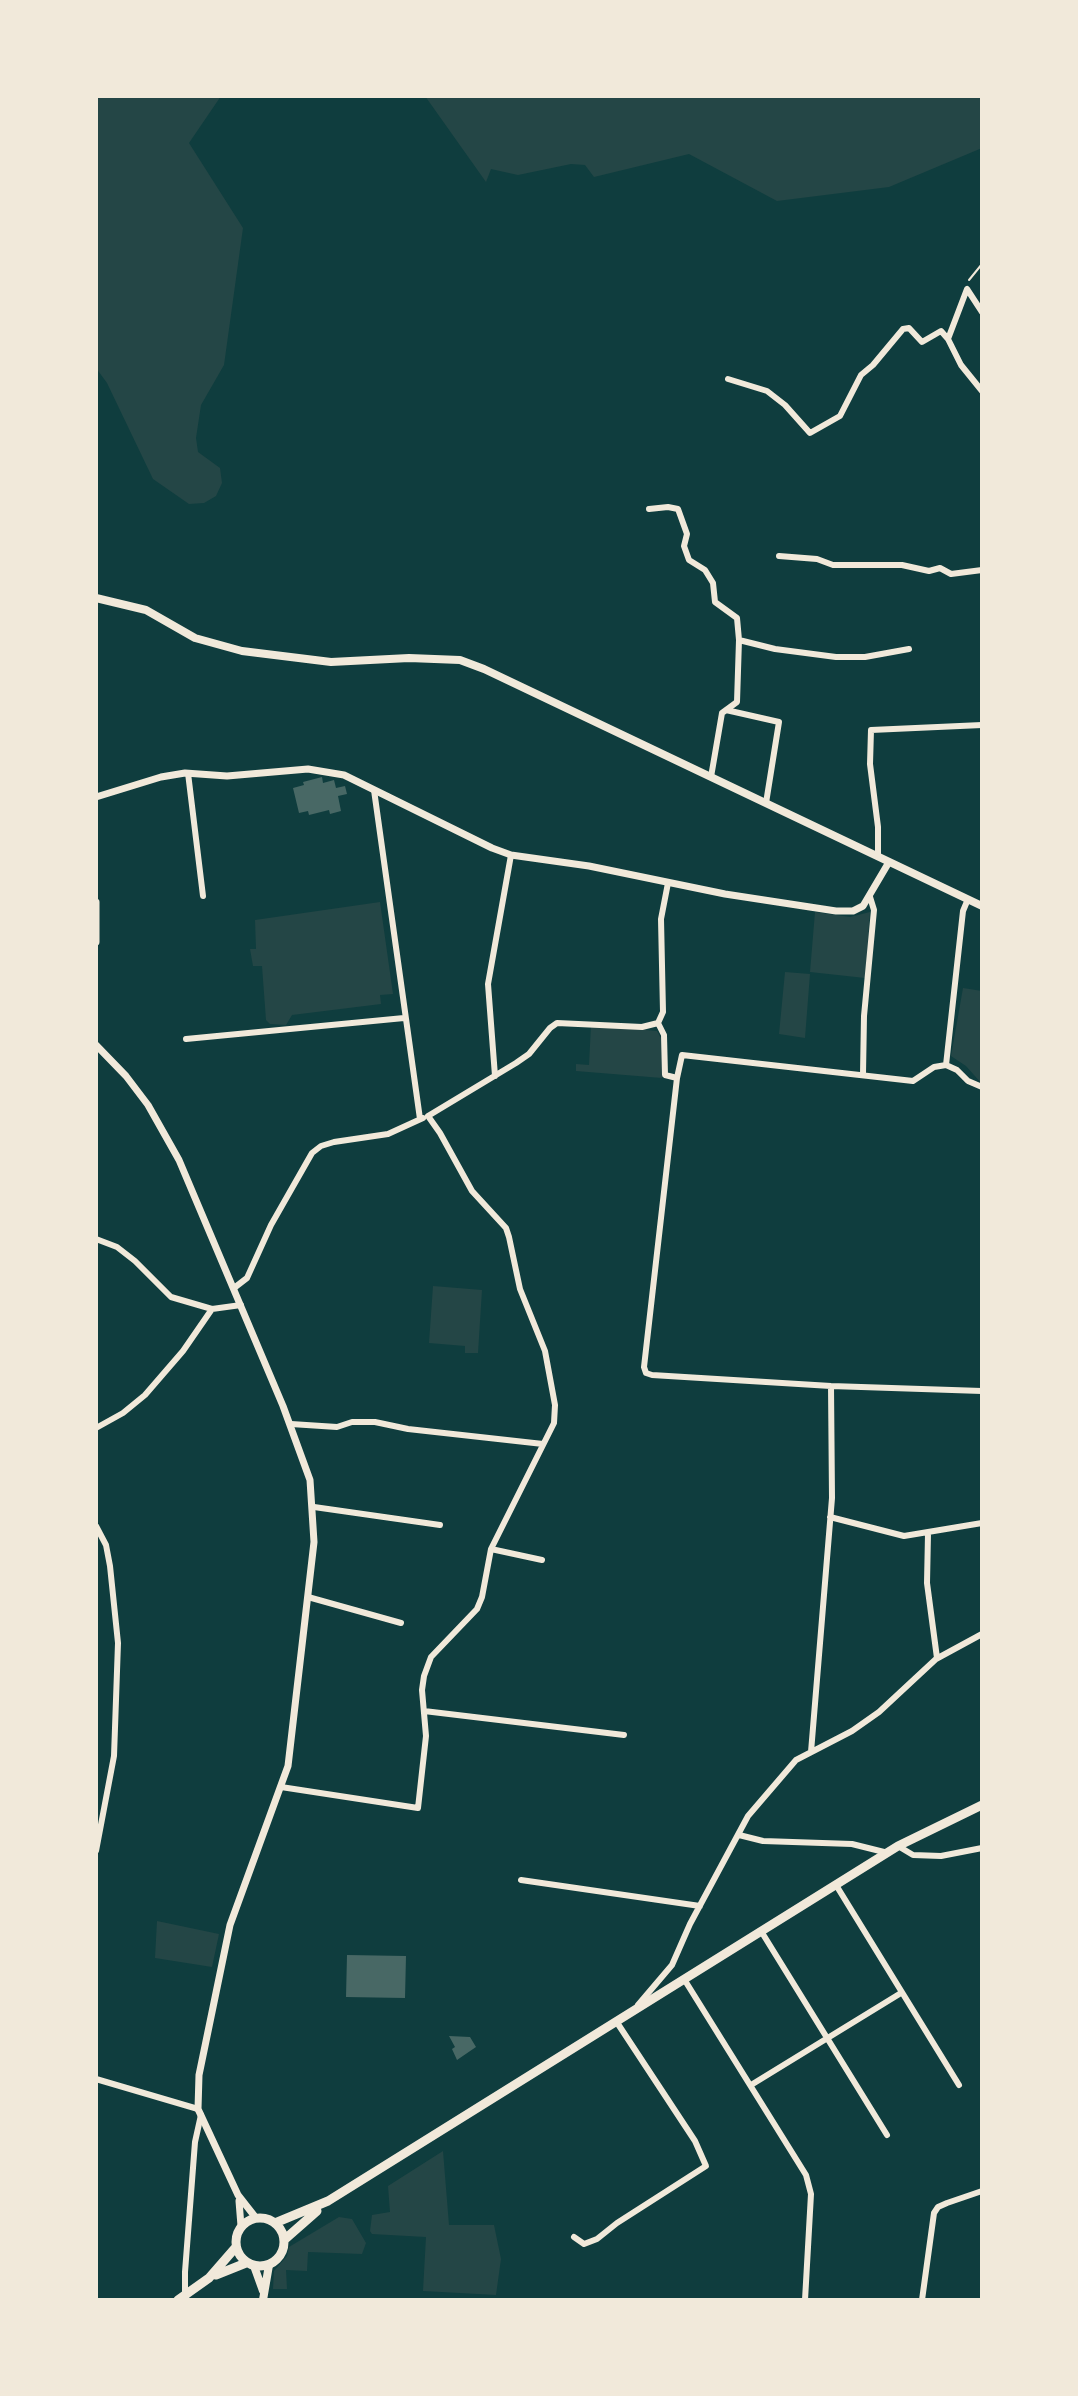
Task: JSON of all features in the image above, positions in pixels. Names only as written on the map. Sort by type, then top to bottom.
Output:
[{"type":"main road","points":[[96,598],[146,610],[195,638],[242,651],[331,662],[409,658],[460,660],[982,906]]},
{"type":"main road","points":[[263,2295],[250,2264],[236,2247],[235,2239],[241,2226],[256,2218],[275,2223],[328,2201],[898,1846],[982,1805]]},
{"type":"main road","points":[[263,2295],[269,2265],[280,2255],[284,2240],[328,2201]]},
{"type":"main road","points":[[275,2223],[284,2240]]},
{"type":"main road","points":[[182,2297],[209,2278],[236,2247]]},
{"type":"main road","points":[[209,2278],[250,2264],[269,2265]]},
{"type":"street","points":[[967,289],[982,312]]},
{"type":"street","points":[[948,339],[967,289]]},
{"type":"street","points":[[728,379],[767,391],[785,405],[810,433],[840,416],[861,375],[903,329],[909,328],[922,342],[943,331],[961,365],[982,391]]},
{"type":"street","points":[[649,509],[678,509],[687,534],[684,546],[689,560],[705,570],[713,583],[715,602],[737,618],[737,702],[722,713],[711,777]]},
{"type":"street","points":[[779,556],[817,559],[833,565],[902,565],[929,571],[940,568],[951,574],[982,570]]},
{"type":"street","points":[[739,640],[775,649],[836,657],[865,657],[909,649]]},
{"type":"street","points":[[726,710],[779,722],[766,803]]},
{"type":"street","points":[[878,856],[878,827],[870,764],[871,730],[982,725]]},
{"type":"street","points":[[96,797],[161,777],[188,773],[227,776],[308,769],[344,775],[511,855],[589,866],[668,883],[836,911],[853,911],[863,906],[889,862]]},
{"type":"street","points":[[188,773],[203,896]]},
{"type":"street","points":[[374,790],[420,1119]]},
{"type":"street","points":[[495,1076],[488,984],[511,855]]},
{"type":"street","points":[[658,1023],[663,1012],[661,919],[668,883]]},
{"type":"street","points":[[863,1074],[864,1016],[874,910],[870,897]]},
{"type":"street","points":[[946,1065],[963,911],[968,899]]},
{"type":"street","points":[[96,902],[96,942]]},
{"type":"street","points":[[186,1039],[404,1018]]},
{"type":"street","points":[[234,1288],[247,1278],[271,1225],[312,1153],[321,1146],[388,1134],[428,1116],[529,1054],[557,1023],[642,1027],[658,1023]]},
{"type":"street","points":[[658,1023],[664,1035],[665,1075],[677,1078]]},
{"type":"street","points":[[96,1045],[126,1076],[166,1136],[291,1424],[310,1480],[314,1507],[314,1542],[294,1730],[281,1787],[230,1925],[201,2065],[200,2112],[182,2297]]},
{"type":"street","points":[[982,1087],[946,1065],[934,1067],[913,1081],[682,1055],[644,1367],[646,1373],[831,1386],[982,1391]]},
{"type":"street","points":[[281,1787],[418,1808],[426,1736],[422,1690],[431,1657],[477,1609],[491,1549],[543,1444],[552,1432],[555,1405],[545,1351],[520,1289],[506,1228],[464,1178],[428,1116]]},
{"type":"street","points":[[96,1239],[117,1247],[171,1297],[212,1309],[241,1305]]},
{"type":"street","points":[[96,1428],[123,1413],[145,1395],[183,1351],[212,1309]]},
{"type":"street","points":[[811,1752],[830,1517],[831,1386]]},
{"type":"street","points":[[291,1424],[337,1427],[352,1422],[375,1422],[408,1429],[543,1444]]},
{"type":"street","points":[[314,1507],[440,1525]]},
{"type":"street","points":[[830,1517],[904,1536],[982,1523]]},
{"type":"street","points":[[96,1526],[106,1545],[110,1566],[118,1656],[114,1756],[96,1851]]},
{"type":"street","points":[[928,1534],[927,1583],[937,1658]]},
{"type":"street","points":[[491,1549],[542,1560]]},
{"type":"street","points":[[308,1597],[401,1623]]},
{"type":"street","points":[[635,2009],[672,1965],[748,1816],[796,1760],[852,1731],[879,1712],[937,1658],[982,1634]]},
{"type":"street","points":[[424,1711],[624,1735]]},
{"type":"street","points":[[739,1835],[763,1841],[852,1844],[888,1853]]},
{"type":"street","points":[[898,1846],[913,1855],[941,1856],[982,1848]]},
{"type":"street","points":[[521,1880],[700,1906]]},
{"type":"street","points":[[836,1885],[959,2085]]},
{"type":"street","points":[[761,1931],[887,2135]]},
{"type":"street","points":[[684,1979],[794,2152],[809,2184],[811,2208],[805,2300]]},
{"type":"street","points":[[751,2085],[901,1993]]},
{"type":"street","points":[[574,2237],[584,2244],[597,2239],[627,2216],[706,2166],[695,2141],[616,2021]]},
{"type":"street","points":[[96,2079],[200,2112],[238,2195],[256,2218]]},
{"type":"street","points":[[922,2300],[934,2213],[938,2207],[982,2191]]},
{"type":"street","points":[[238,2195],[241,2226]]},
{"type":"path","points":[[967,289],[982,264]]},
{"type":"shaded area","points":[[96,96],[221,96],[189,143],[243,228],[224,365],[201,405],[196,438],[198,452],[220,468],[222,483],[216,496],[204,503],[189,504],[153,479],[107,383],[96,368]]},
{"type":"shaded area","points":[[425,96],[982,96],[982,148],[889,187],[777,201],[689,154],[594,177],[585,165],[571,164],[518,175],[491,169],[486,182]]},
{"type":"shaded area","points":[[380,902],[393,994],[380,995],[381,1004],[292,1015],[286,1025],[270,1024],[266,1020],[262,966],[253,966],[250,949],[256,949],[255,920]]},
{"type":"shaded area","points":[[815,912],[850,917],[870,912],[865,978],[810,972]]},
{"type":"shaded area","points":[[785,972],[810,974],[805,1038],[779,1034]]},
{"type":"shaded area","points":[[963,988],[982,991],[982,1084],[966,1066],[951,1056]]},
{"type":"shaded area","points":[[591,1025],[657,1031],[662,1040],[662,1078],[576,1071],[576,1064],[589,1065]]},
{"type":"shaded area","points":[[433,1286],[482,1290],[478,1353],[465,1353],[465,1346],[429,1343]]},
{"type":"shaded area","points":[[157,1921],[219,1934],[212,1967],[155,1958]]},
{"type":"shaded area","points":[[443,2151],[449,2225],[494,2225],[501,2259],[496,2295],[423,2291],[426,2237],[372,2234],[370,2231],[372,2215],[390,2212],[388,2186]]},
{"type":"shaded area","points":[[339,2217],[352,2219],[366,2243],[362,2254],[308,2252],[307,2271],[286,2270],[287,2289],[273,2289],[274,2271],[287,2256],[289,2247]]},
{"type":"building","points":[[322,777],[323,783],[334,780],[336,788],[345,786],[347,794],[338,796],[341,811],[330,814],[329,810],[309,815],[308,811],[299,813],[293,788]]},
{"type":"building","points":[[347,1955],[406,1956],[405,1998],[346,1997]]},
{"type":"building","points":[[449,2036],[470,2037],[476,2047],[457,2060]]}]
